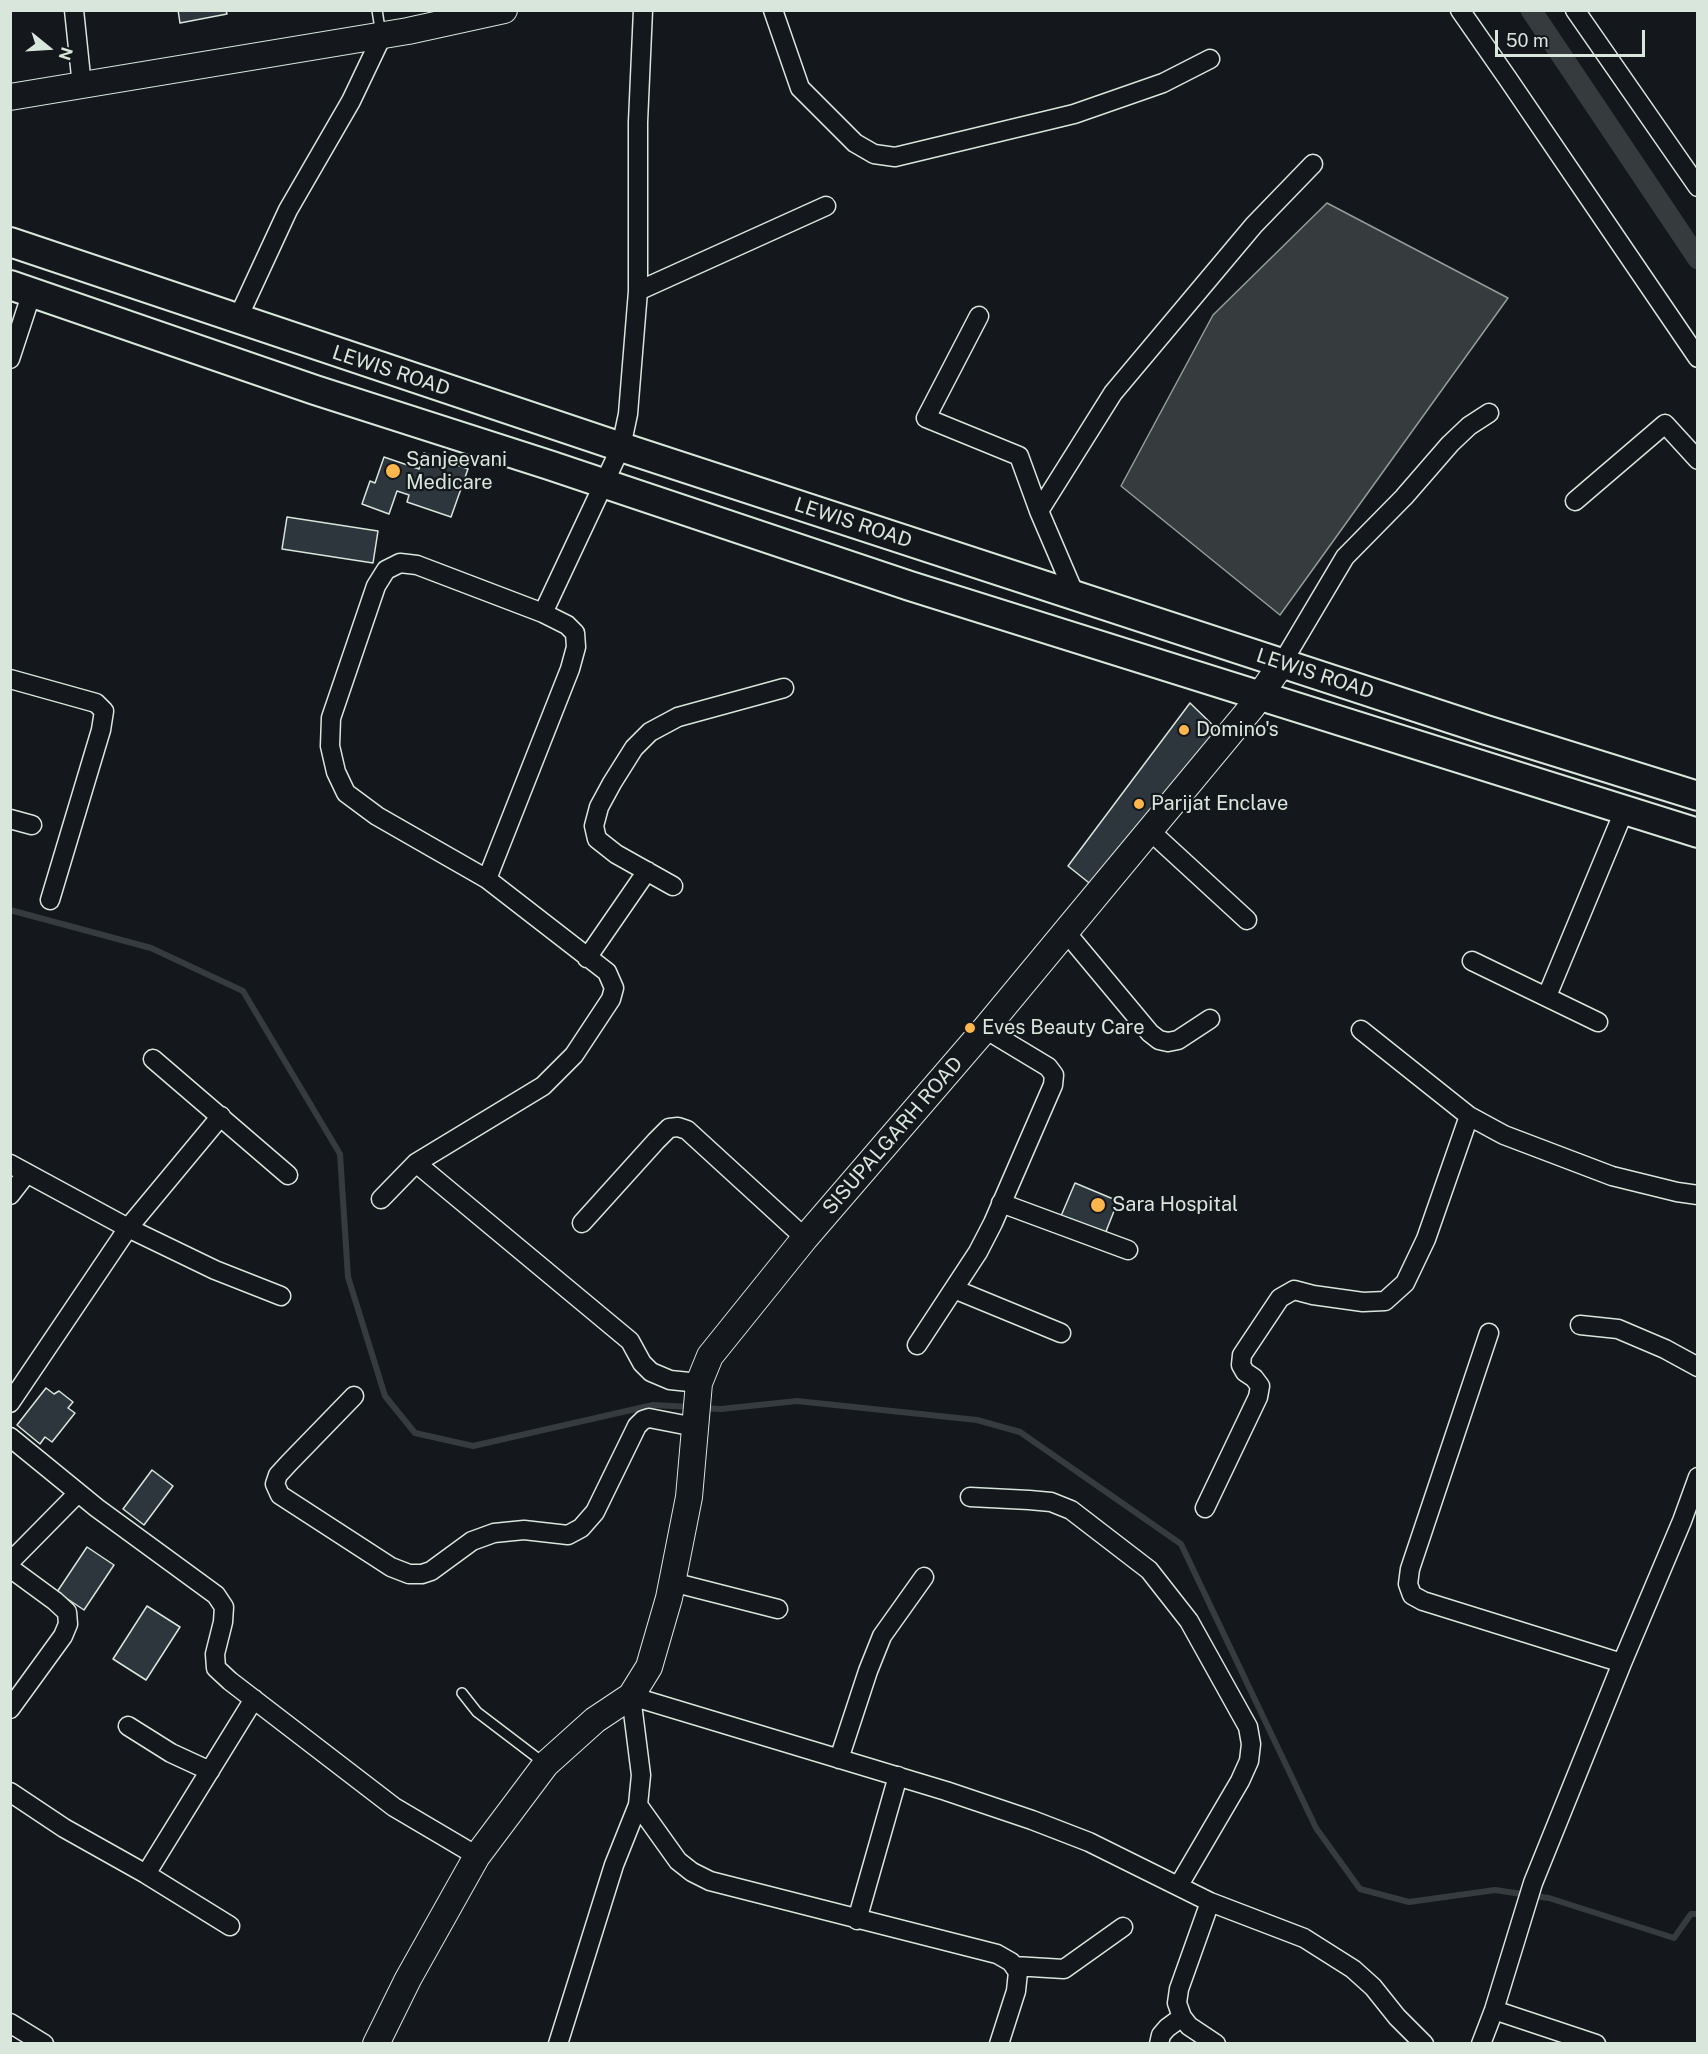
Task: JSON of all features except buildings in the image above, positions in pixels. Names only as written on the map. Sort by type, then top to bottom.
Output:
[{"type":"main road","name":"LEWIS ROAD","points":[[10,242],[621,447],[1486,730],[1698,796]]},
{"type":"main road","name":"LEWIS ROAD","points":[[21,288],[315,390],[910,586],[1624,812],[1698,833]]},
{"type":"street","points":[[74,10],[82,86]]},
{"type":"street","points":[[10,97],[382,36],[504,10]]},
{"type":"street","points":[[543,613],[621,447],[628,414],[638,291],[638,122],[643,10]]},
{"type":"street","points":[[773,10],[800,88],[855,143],[874,154],[895,157],[1074,114],[1163,83],[1210,59]]},
{"type":"street","points":[[1460,10],[1698,358]]},
{"type":"street","points":[[1575,10],[1698,187]]},
{"type":"street","points":[[237,320],[288,210],[351,101],[382,36]]},
{"type":"street","points":[[1039,511],[1113,393],[1254,225],[1313,164]]},
{"type":"street","points":[[638,291],[826,206]]},
{"type":"street","points":[[10,359],[21,288]]},
{"type":"street","points":[[979,316],[926,418],[1019,456],[1039,511],[1075,595]]},
{"type":"street","points":[[1282,663],[1345,557],[1404,497],[1450,444],[1469,426],[1489,413]]},
{"type":"street","points":[[1575,501],[1665,424],[1698,460]]},
{"type":"street","points":[[381,1199],[416,1163],[543,1086],[574,1055],[611,999],[614,988],[607,972],[487,879],[377,816],[346,793],[336,772],[330,746],[331,718],[376,586],[386,570],[400,563],[417,565],[543,613],[567,625],[575,633],[576,647],[570,669],[487,879]]},
{"type":"street","name":"SISUPALGARH ROAD","points":[[631,1696],[650,1667],[672,1582],[689,1497],[697,1406],[710,1356],[805,1238],[985,1029],[1260,697],[1282,663]]},
{"type":"street","points":[[10,679],[96,703],[104,711],[101,730],[50,900]]},
{"type":"street","points":[[673,886],[616,854],[597,839],[594,826],[599,807],[634,748],[650,732],[678,717],[784,688]]},
{"type":"street","points":[[1547,996],[1624,812]]},
{"type":"street","points":[[10,819],[32,825]]},
{"type":"street","points":[[1149,831],[1246,920]]},
{"type":"street","points":[[587,958],[647,871]]},
{"type":"street","points":[[1065,931],[1150,1033],[1159,1040],[1168,1042],[1178,1040],[1210,1019]]},
{"type":"street","points":[[1472,961],[1598,1022]]},
{"type":"street","points":[[918,1345],[978,1252],[1053,1085],[1054,1075],[1048,1067],[985,1029]]},
{"type":"street","points":[[1361,1030],[1469,1116],[1504,1135],[1612,1176],[1698,1195]]},
{"type":"street","points":[[153,1059],[288,1175]]},
{"type":"street","points":[[10,1403],[128,1228],[221,1116]]},
{"type":"street","points":[[1205,1508],[1258,1396],[1260,1386],[1245,1372],[1241,1365],[1242,1355],[1280,1298],[1294,1290],[1363,1302],[1385,1301],[1405,1283],[1430,1229],[1469,1116]]},
{"type":"street","points":[[582,1223],[669,1128],[678,1127],[687,1130],[805,1238]]},
{"type":"street","points":[[416,1163],[630,1341],[642,1363],[651,1372],[670,1380],[697,1406]]},
{"type":"street","points":[[10,1164],[128,1228],[214,1270],[281,1296]]},
{"type":"street","points":[[10,1196],[27,1173]]},
{"type":"street","points":[[1001,1203],[1128,1250]]},
{"type":"street","points":[[954,1289],[1061,1333]]},
{"type":"street","points":[[1580,1325],[1618,1329],[1698,1366]]},
{"type":"street","points":[[1489,1333],[1410,1569],[1408,1584],[1412,1595],[1423,1601],[1622,1662]]},
{"type":"street","points":[[354,1396],[278,1475],[275,1484],[280,1495],[391,1567],[409,1574],[431,1571],[472,1541],[494,1533],[524,1530],[568,1535],[581,1528],[595,1512],[637,1426],[643,1420],[697,1406]]},
{"type":"street","points":[[10,1437],[78,1493],[216,1595],[224,1607],[223,1622],[215,1654],[216,1668],[394,1807],[477,1856]]},
{"type":"street","points":[[1481,2043],[1494,2010],[1533,1883],[1698,1477]]},
{"type":"street","points":[[10,1562],[78,1493]]},
{"type":"street","points":[[970,1497],[1051,1502],[1071,1510],[1149,1570],[1189,1621],[1248,1727],[1251,1744],[1249,1761],[1240,1781],[1179,1886]]},
{"type":"street","points":[[10,1568],[67,1612],[68,1624],[63,1636],[10,1709]]},
{"type":"street","points":[[839,1759],[882,1636],[924,1576]]},
{"type":"street","points":[[672,1582],[778,1609]]},
{"type":"street","points":[[631,1696],[898,1776],[1032,1820],[1089,1842],[1210,1902],[1304,1938],[1353,1969],[1373,1987],[1397,2017],[1424,2043]]},
{"type":"street","points":[[376,2043],[408,1979],[477,1856],[546,1764],[595,1720],[631,1696]]},
{"type":"street","points":[[558,2043],[614,1865],[638,1804],[641,1775],[631,1696]]},
{"type":"street","points":[[146,1874],[254,1699]]},
{"type":"street","points":[[128,1726],[171,1753],[210,1772]]},
{"type":"street","points":[[857,1920],[898,1776]]},
{"type":"street","points":[[10,1792],[64,1828],[146,1874],[230,1926]]},
{"type":"street","points":[[638,1804],[678,1861],[692,1872],[710,1881],[997,1954],[1011,1962],[1018,1972],[1016,1991],[999,2043]]},
{"type":"street","points":[[1210,1902],[1179,1989],[1177,2003],[1182,2017],[1189,2026],[1216,2043]]},
{"type":"street","points":[[1014,1966],[1064,1969],[1123,1927]]},
{"type":"street","points":[[1494,2010],[1596,2043]]},
{"type":"street","points":[[1159,2043],[1167,2028],[1182,2017]]},
{"type":"street","points":[[10,2023],[44,2043]]},
{"type":"lane","points":[[377,10],[382,36]]},
{"type":"lane","points":[[462,1693],[477,1712],[546,1764]]},
{"type":"shaded area","points":[[1327,203],[1508,298],[1280,615],[1121,486],[1213,315]]},
{"type":"waterway","points":[[1531,10],[1698,259]]},
{"type":"waterway","points":[[10,910],[151,948],[243,991],[340,1154],[348,1277],[385,1396],[415,1433],[473,1446],[653,1405],[692,1407]]},
{"type":"waterway","points":[[702,1408],[721,1409],[797,1401],[977,1420],[1020,1432],[1181,1544],[1316,1828],[1360,1889],[1409,1902],[1495,1890],[1549,1898],[1674,1938],[1691,1914],[1698,1914]]},
{"type":"place","name":"Sanjeevani Medicare","points":[[393,471]]},
{"type":"place","name":"Domino's","points":[[1184,730]]},
{"type":"place","name":"Parijat Enclave","points":[[1139,804]]},
{"type":"place","name":"Eves Beauty Care","points":[[970,1028]]},
{"type":"place","name":"Sara Hospital","points":[[1098,1205]]}]
